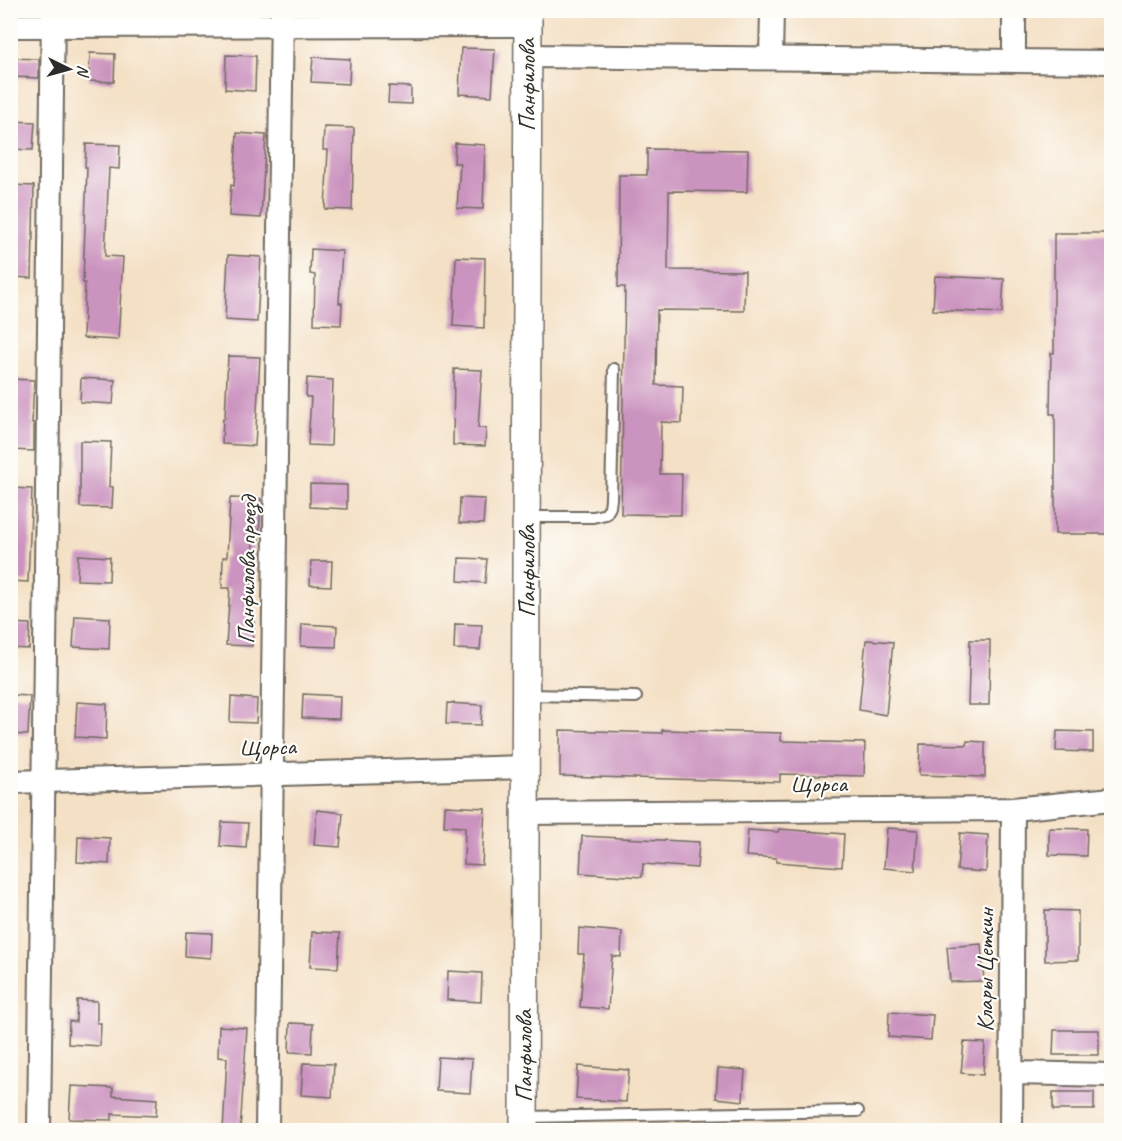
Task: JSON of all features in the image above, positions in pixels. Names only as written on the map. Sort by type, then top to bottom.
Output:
[{"type":"street","points":[[771,58],[772,10]]},
{"type":"street","points":[[1014,10],[1014,61]]},
{"type":"street","points":[[10,26],[52,18],[528,18]]},
{"type":"street","points":[[39,1131],[52,18]]},
{"type":"street","name":"Панфилова проезд","points":[[267,1131],[282,18]]},
{"type":"street","name":"Панфилова","points":[[524,1124],[528,18]]},
{"type":"street","points":[[527,56],[1112,62]]},
{"type":"street","name":"Щорса","points":[[10,782],[526,766]]},
{"type":"street","name":"Щорса","points":[[526,813],[1013,809],[1112,799]]},
{"type":"street","name":"Клары Цеткин","points":[[1011,1131],[1013,809]]},
{"type":"street","points":[[1012,1073],[1112,1076]]},
{"type":"lane","points":[[527,517],[592,517],[606,514],[611,499],[614,369]]},
{"type":"lane","points":[[526,695],[636,697]]},
{"type":"lane","points":[[524,1124],[858,1111]]},
{"type":"building","points":[[461,48],[495,49],[492,96],[459,94]]},
{"type":"building","points":[[90,53],[115,54],[114,82],[89,81]]},
{"type":"building","points":[[226,55],[256,56],[255,91],[225,89]]},
{"type":"building","points":[[313,57],[350,59],[349,84],[311,82]]},
{"type":"building","points":[[10,58],[39,59],[39,78],[10,77]]},
{"type":"building","points":[[389,86],[411,87],[411,104],[388,103]]},
{"type":"building","points":[[10,121],[35,122],[33,150],[10,149]]},
{"type":"building","points":[[324,127],[354,128],[352,210],[325,209],[328,150],[323,150]]},
{"type":"building","points":[[237,133],[266,135],[261,218],[229,216],[231,185],[234,186]]},
{"type":"building","points":[[455,143],[485,145],[483,209],[457,208],[460,163],[454,163]]},
{"type":"building","points":[[86,144],[120,145],[119,169],[109,168],[105,256],[123,257],[118,340],[83,338]]},
{"type":"building","points":[[647,149],[748,150],[747,192],[669,191],[668,270],[745,271],[744,311],[657,310],[656,385],[683,386],[682,423],[661,422],[660,474],[682,474],[681,515],[621,514],[625,287],[618,287],[619,175],[647,175]]},
{"type":"building","points":[[10,185],[34,186],[32,278],[10,277]]},
{"type":"building","points":[[1054,233],[1112,233],[1112,534],[1055,534],[1055,414],[1050,414],[1051,353],[1054,353]]},
{"type":"building","points":[[311,249],[342,251],[339,303],[342,303],[341,325],[314,324],[315,275],[310,274]]},
{"type":"building","points":[[228,255],[261,257],[257,322],[225,320]]},
{"type":"building","points":[[456,257],[485,258],[484,328],[453,326]]},
{"type":"building","points":[[935,276],[1004,279],[1002,313],[933,310]]},
{"type":"building","points":[[228,356],[260,357],[255,446],[222,444]]},
{"type":"building","points":[[454,369],[482,370],[478,428],[486,428],[485,446],[453,445]]},
{"type":"building","points":[[81,378],[115,380],[113,404],[80,402]]},
{"type":"building","points":[[307,378],[333,380],[331,446],[308,445],[311,397],[306,397]]},
{"type":"building","points":[[10,379],[34,380],[32,423],[34,423],[34,451],[10,450]]},
{"type":"building","points":[[80,441],[111,442],[109,487],[113,487],[112,508],[80,507]]},
{"type":"building","points":[[310,484],[347,485],[347,509],[310,507]]},
{"type":"building","points":[[10,488],[32,489],[28,582],[10,581]]},
{"type":"building","points":[[230,498],[261,499],[259,539],[253,539],[249,622],[254,622],[252,646],[226,645],[230,588],[222,588],[223,557],[227,557]]},
{"type":"building","points":[[460,498],[485,499],[483,524],[459,523]]},
{"type":"building","points":[[78,555],[110,557],[109,581],[77,580]]},
{"type":"building","points":[[459,558],[487,559],[485,583],[458,581]]},
{"type":"building","points":[[311,561],[332,561],[331,586],[310,585]]},
{"type":"building","points":[[75,616],[110,618],[109,649],[73,647]]},
{"type":"building","points":[[10,623],[30,624],[29,649],[10,648]]},
{"type":"building","points":[[302,624],[337,626],[336,647],[301,646]]},
{"type":"building","points":[[455,624],[482,625],[480,650],[454,649]]},
{"type":"building","points":[[866,640],[893,642],[886,715],[859,710]]},
{"type":"building","points":[[970,640],[990,640],[989,705],[968,705]]},
{"type":"building","points":[[303,694],[340,696],[339,719],[302,718]]},
{"type":"building","points":[[10,695],[30,696],[28,735],[10,734]]},
{"type":"building","points":[[231,697],[257,699],[256,723],[230,722]]},
{"type":"building","points":[[77,702],[107,704],[106,739],[75,737]]},
{"type":"building","points":[[447,703],[482,705],[481,725],[446,724]]},
{"type":"building","points":[[560,730],[781,733],[781,741],[865,743],[864,776],[780,774],[780,782],[560,776]]},
{"type":"building","points":[[1057,731],[1093,732],[1093,752],[1056,751]]},
{"type":"building","points":[[967,741],[985,742],[985,777],[919,775],[920,744],[966,745]]},
{"type":"building","points":[[445,806],[485,808],[482,865],[464,864],[465,827],[444,826]]},
{"type":"building","points":[[317,810],[343,813],[340,847],[314,845]]},
{"type":"building","points":[[222,822],[248,823],[246,848],[220,846]]},
{"type":"building","points":[[887,828],[918,830],[915,871],[884,868]]},
{"type":"building","points":[[1049,828],[1087,829],[1086,856],[1049,855]]},
{"type":"building","points":[[779,829],[844,834],[842,867],[776,862],[776,858],[746,856],[748,830],[778,832]]},
{"type":"building","points":[[960,833],[988,835],[986,872],[957,870]]},
{"type":"building","points":[[78,836],[110,838],[109,864],[77,862]]},
{"type":"building","points":[[582,836],[699,842],[697,868],[643,864],[642,877],[580,873]]},
{"type":"building","points":[[1045,910],[1078,911],[1078,960],[1045,961]]},
{"type":"building","points":[[579,928],[622,932],[621,957],[612,956],[608,1009],[580,1007],[584,954],[578,954]]},
{"type":"building","points":[[186,932],[212,933],[211,958],[185,956]]},
{"type":"building","points":[[312,932],[340,933],[338,968],[310,967]]},
{"type":"building","points":[[981,944],[984,981],[950,982],[947,947]]},
{"type":"building","points":[[448,971],[482,973],[481,1002],[447,1000]]},
{"type":"building","points":[[77,1000],[97,1001],[97,1023],[101,1023],[100,1046],[68,1044],[69,1021],[76,1022]]},
{"type":"building","points":[[889,1012],[933,1015],[931,1040],[888,1037]]},
{"type":"building","points":[[290,1023],[313,1024],[312,1053],[289,1052]]},
{"type":"building","points":[[219,1026],[247,1028],[240,1131],[223,1131],[227,1058],[218,1057]]},
{"type":"building","points":[[1054,1030],[1099,1030],[1099,1055],[1053,1055]]},
{"type":"building","points":[[964,1042],[985,1043],[983,1075],[961,1073]]},
{"type":"building","points":[[438,1057],[472,1059],[470,1093],[436,1091]]},
{"type":"building","points":[[303,1063],[334,1064],[332,1097],[301,1095]]},
{"type":"building","points":[[578,1066],[629,1070],[626,1102],[576,1099]]},
{"type":"building","points":[[718,1068],[745,1070],[743,1101],[716,1098]]},
{"type":"building","points":[[71,1086],[113,1088],[113,1096],[157,1099],[156,1116],[112,1114],[112,1120],[69,1119]]},
{"type":"building","points":[[1053,1092],[1094,1092],[1094,1110],[1053,1110]]}]
